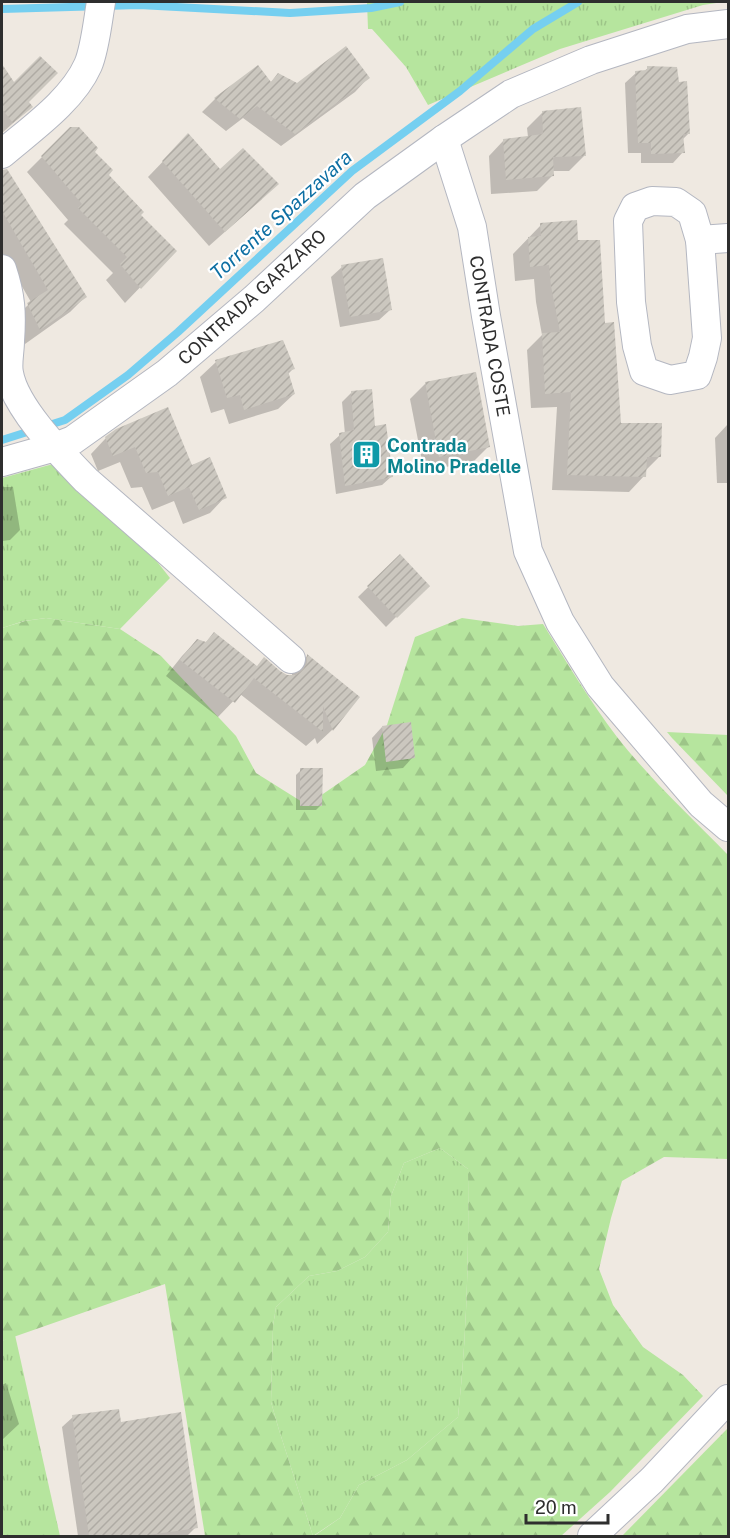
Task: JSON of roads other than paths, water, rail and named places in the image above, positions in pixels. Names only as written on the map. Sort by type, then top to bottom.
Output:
[{"type":"street","points":[[2,154],[74,88],[88,64],[101,2]]},
{"type":"street","name":"CONTRADA GARZARO","points":[[2,462],[73,440],[167,373],[254,298],[365,196],[511,94],[591,60],[687,28],[729,24]]},
{"type":"street","name":"CONTRADA COSTE","points":[[444,139],[472,227],[528,551],[560,622],[600,686],[701,804],[729,827]]},
{"type":"street","points":[[652,201],[676,202],[692,213],[700,240],[707,338],[703,357],[697,375],[670,380],[644,371],[637,346],[631,302],[628,221],[635,207],[652,201]]},
{"type":"street","points":[[700,240],[729,238]]},
{"type":"street","points":[[2,269],[9,289],[11,318],[9,373],[17,397],[55,447],[87,480],[291,659]]},
{"type":"street","points":[[592,1536],[652,1480],[729,1399]]},
{"type":"waterway","points":[[2,9],[139,5],[290,13],[371,8],[400,2]]},
{"type":"waterway","name":"Torrente Spazzavara","points":[[2,440],[65,420],[128,375],[178,332],[352,171],[460,91],[533,29],[578,2]]},
{"type":"place","name":"Contrada Molino Pradelle","points":[[366,455]]}]
